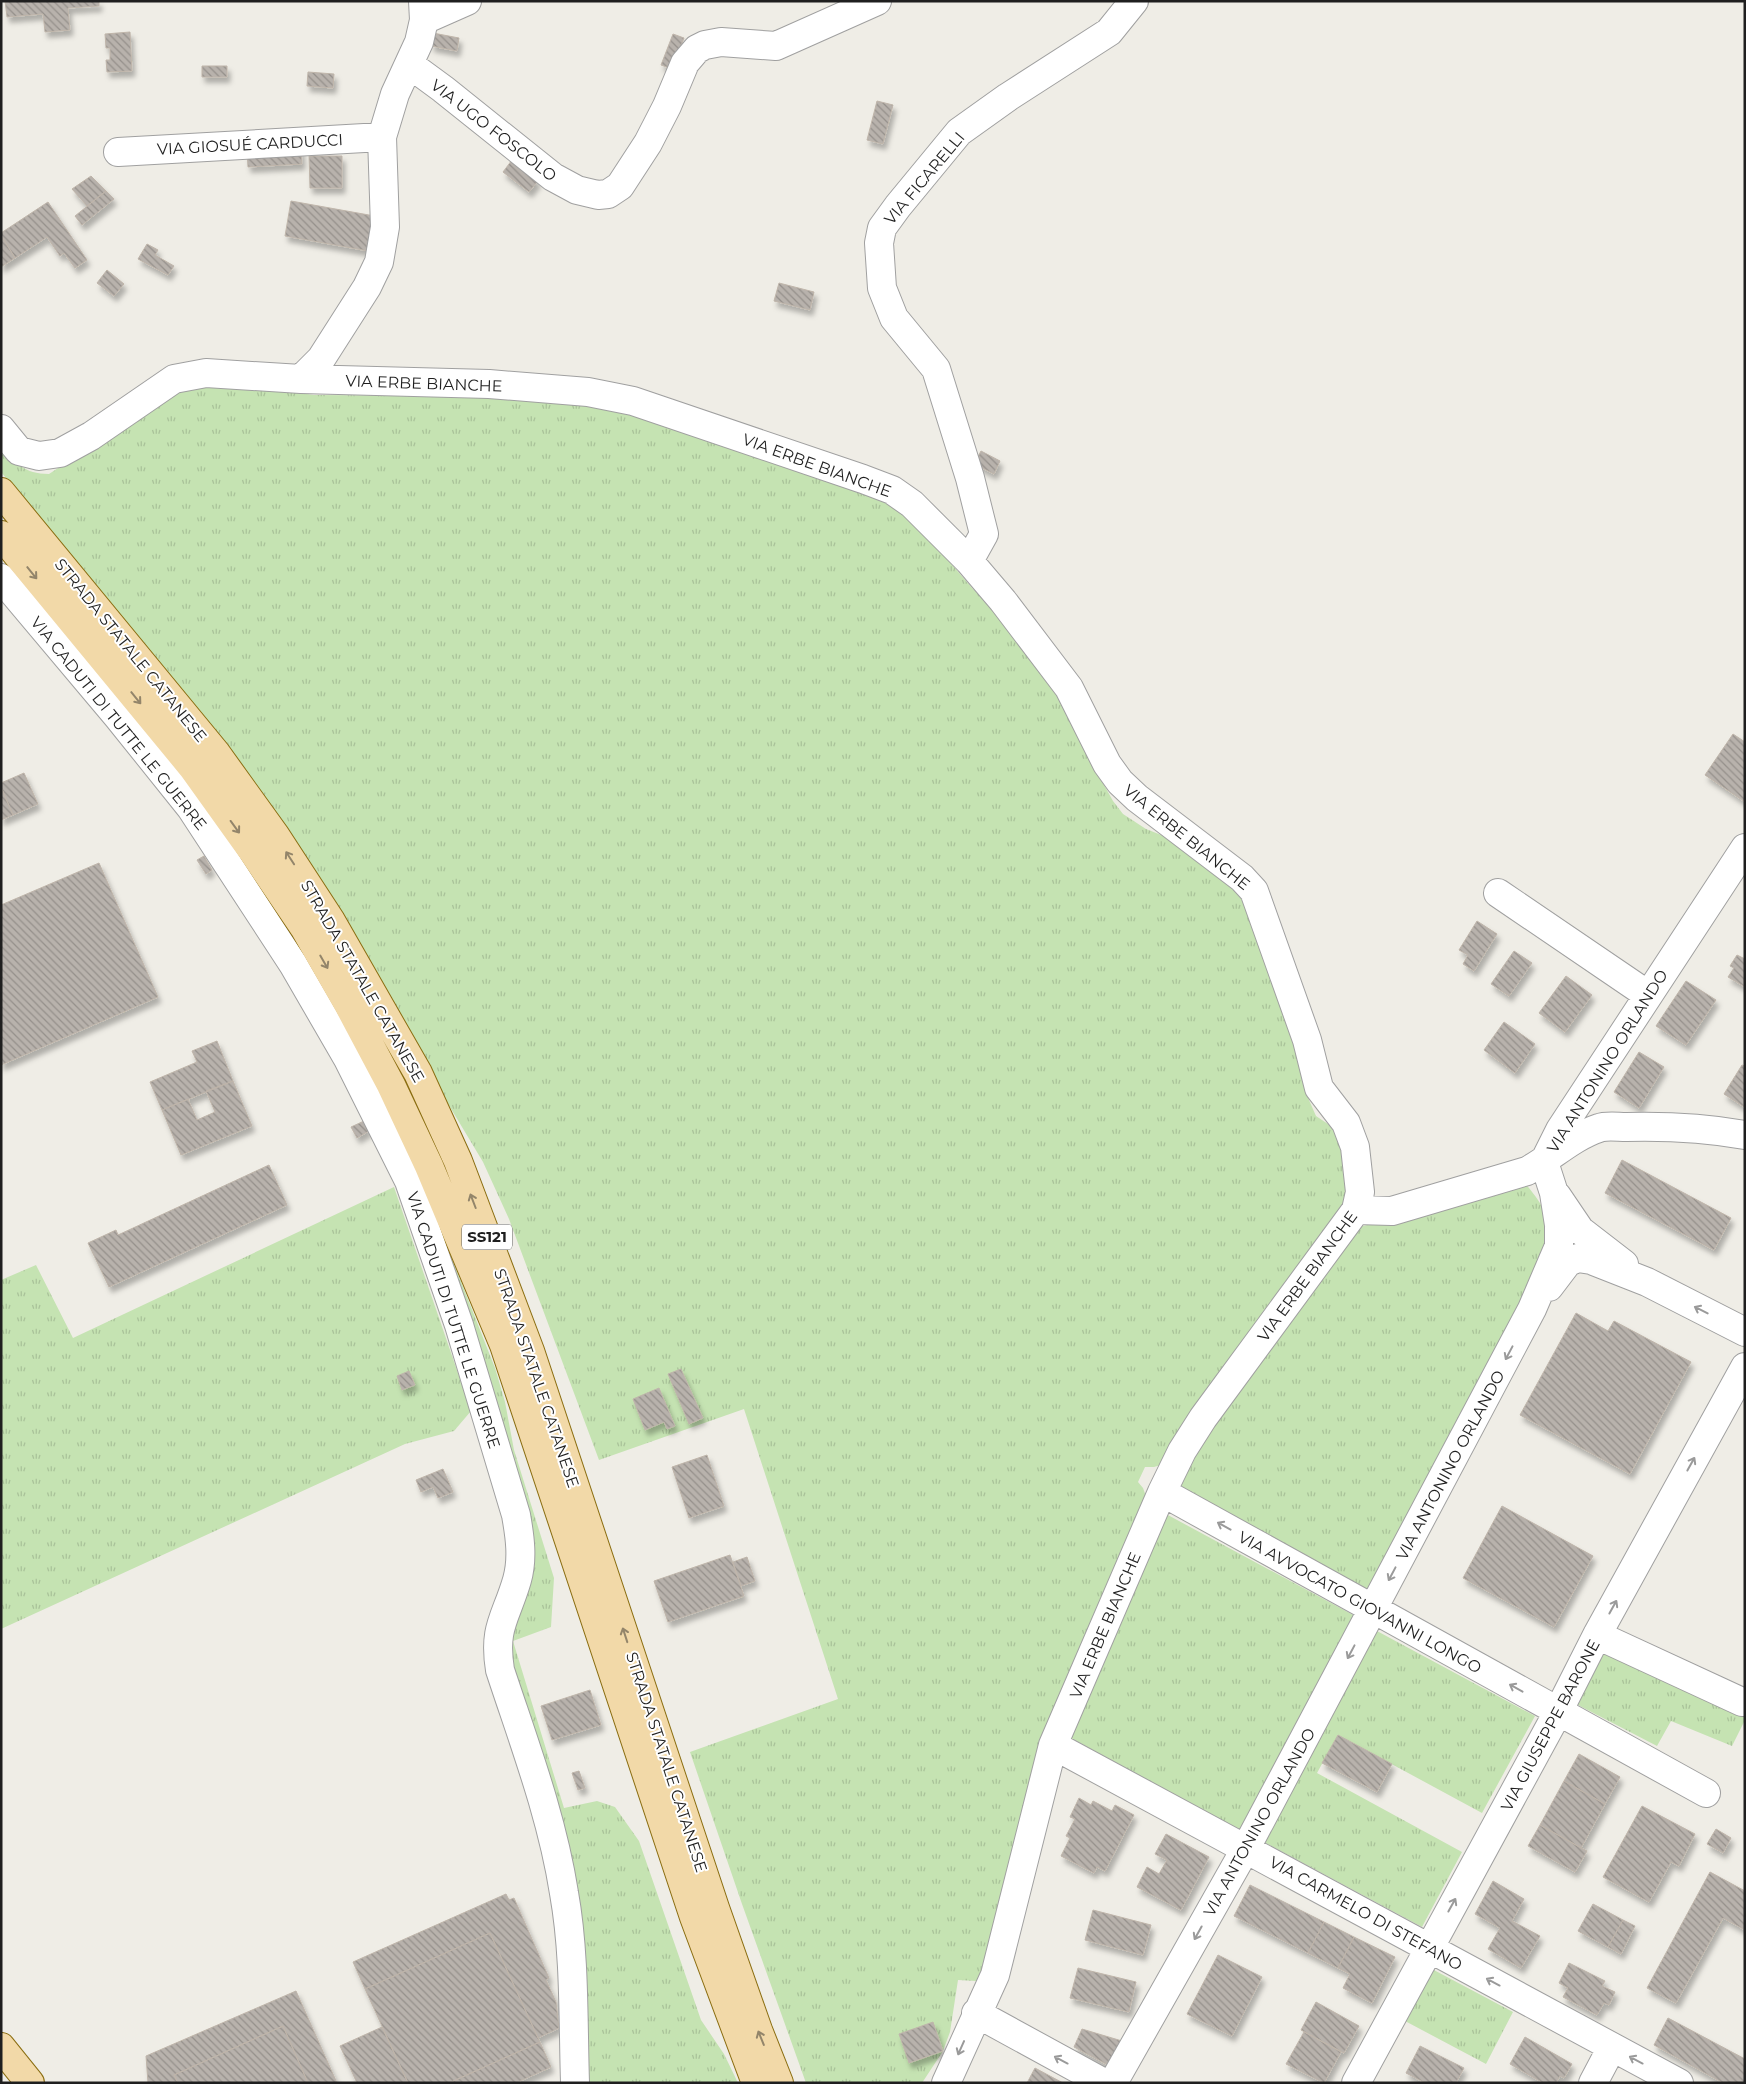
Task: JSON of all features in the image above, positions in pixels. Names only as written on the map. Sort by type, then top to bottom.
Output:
[{"type":"main road","name":"STRADA STATALE CATANESE","points":[[1,492],[216,753],[275,835],[332,921],[418,1072],[458,1161],[530,1351],[715,1908],[758,2030],[780,2083]]},
{"type":"main road","name":"STRADA STATALE CATANESE","points":[[1,535],[193,768],[234,825],[305,929],[391,1085],[429,1166],[504,1345],[694,1917],[756,2083]]},
{"type":"main road","points":[[1,2047],[30,2083]]},
{"type":"street","points":[[300,379],[320,359],[367,287],[379,262],[385,227],[382,137],[395,94],[419,42],[423,11],[467,1]]},
{"type":"street","name":"VIA UGO FOSCOLO","points":[[409,64],[553,177],[577,190],[598,195],[608,194],[620,186],[648,143],[667,106],[685,63],[698,49],[705,45],[721,42],[776,46],[877,1]]},
{"type":"street","name":"VIA FICARELLI","points":[[969,561],[984,534],[970,478],[936,369],[894,318],[882,288],[879,243],[882,228],[959,132],[1008,97],[1109,32],[1134,1]]},
{"type":"street","name":"VIA GIOSUÉ CARDUCCI","points":[[118,152],[382,137]]},
{"type":"street","name":"VIA ERBE BIANCHE","points":[[1,429],[19,451],[39,456],[60,453],[91,436],[174,378],[206,372],[300,379],[489,384],[588,392],[633,401],[863,479],[892,490],[912,504],[969,561],[1003,601],[1068,688],[1107,764],[1120,782],[1137,798],[1242,878],[1254,891],[1307,1040],[1319,1088],[1346,1124],[1355,1147],[1360,1192],[1356,1210],[1204,1418],[1182,1451],[1162,1492],[1053,1745],[995,1974],[946,2083]]},
{"type":"street","name":"VIA CADUTI DI TUTTE LE GUERRE","points":[[1,578],[118,717],[191,808],[293,964],[348,1059],[409,1181],[459,1325],[518,1530],[520,1559],[517,1580],[502,1618],[498,1633],[497,1652],[500,1670],[544,1806],[565,1894],[569,1937],[575,2083]]},
{"type":"street","name":"VIA ANTONINO ORLANDO","points":[[1113,2083],[1246,1848],[1530,1314],[1559,1246],[1559,1225],[1554,1193],[1544,1162],[1560,1130],[1745,848]]},
{"type":"street","points":[[1498,893],[1648,995]]},
{"type":"street","points":[[1356,1210],[1392,1210],[1527,1171],[1544,1162],[1570,1141],[1601,1127],[1659,1126],[1745,1135]]},
{"type":"street","points":[[1554,1193],[1580,1230],[1647,1282]]},
{"type":"street","points":[[1530,1314],[1568,1262],[1578,1258],[1591,1260],[1647,1282],[1745,1332]]},
{"type":"street","name":"VIA GIUSEPPE BARONE","points":[[1356,2083],[1745,1367]]},
{"type":"street","name":"VIA AVVOCATO GIOVANNI LONGO","points":[[1162,1492],[1706,1793]]},
{"type":"street","points":[[1598,1635],[1742,1702]]},
{"type":"street","name":"VIA CARMELO DI STEFANO","points":[[1053,1745],[1679,2083]]},
{"type":"street","points":[[976,2013],[1104,2083]]},
{"type":"street","points":[[1593,2083],[1612,2047]]},
{"type":"green space","points":[[207,383],[251,386],[314,395],[491,396],[629,409],[894,502],[910,516],[973,589],[995,606],[1061,694],[1099,776],[1113,801],[1123,814],[1146,829],[1179,842],[1244,898],[1286,1006],[1309,1100],[1316,1116],[1331,1126],[1343,1138],[1348,1194],[1338,1216],[1164,1464],[1145,1467],[1138,1482],[1143,1488],[1147,1499],[987,1967],[976,1981],[958,1980],[950,2032],[943,2051],[922,2083],[806,2083],[690,1752],[838,1699],[744,1409],[599,1460],[509,1219],[483,1162],[444,1097],[392,998],[353,933],[302,851],[233,755],[182,690],[1,472],[1,445],[11,457],[27,470],[49,474],[175,391]]},
{"type":"green space","points":[[1524,1182],[1544,1210],[1547,1219],[1547,1237],[1542,1262],[1369,1592],[1176,1484],[1201,1438],[1356,1228]]},
{"type":"green space","points":[[394,1187],[471,1411],[454,1431],[405,1444],[1,1629],[1,1280],[36,1265],[73,1338]]},
{"type":"green space","points":[[445,1241],[495,1368],[505,1402],[514,1450],[554,1578],[551,1627],[513,1641],[564,1808],[597,1801],[615,1807],[639,1841],[701,2020],[724,2054],[738,2083],[588,2083],[578,1892],[565,1837],[509,1664],[509,1450]]},
{"type":"green space","points":[[1166,1514],[1357,1617],[1242,1832],[1071,1738],[1069,1732]]},
{"type":"green space","points":[[1377,1631],[1535,1716],[1482,1813],[1338,1735],[1317,1773],[1462,1852],[1422,1927],[1262,1841]]},
{"type":"green space","points":[[1605,1652],[1745,1715],[1745,1720],[1732,1746],[1671,1721],[1657,1746],[1576,1704]]},
{"type":"green space","points":[[1432,1969],[1513,2012],[1486,2064],[1405,2021]]},
{"type":"building","points":[[5,1],[99,1],[99,6],[68,8],[70,30],[45,32],[43,14],[7,17]]},
{"type":"building","points":[[130,32],[132,71],[107,72],[106,60],[110,60],[110,48],[106,48],[105,34]]},
{"type":"building","points":[[433,33],[459,38],[457,51],[431,46]]},
{"type":"building","points":[[673,34],[684,38],[672,69],[661,65]]},
{"type":"building","points":[[202,66],[227,66],[227,77],[202,77]]},
{"type":"building","points":[[308,72],[334,74],[333,88],[307,86]]},
{"type":"building","points":[[877,101],[893,105],[883,144],[867,140]]},
{"type":"building","points":[[301,148],[302,164],[248,167],[247,151]]},
{"type":"building","points":[[309,156],[342,156],[342,188],[310,188]]},
{"type":"building","points":[[512,160],[538,181],[529,192],[503,172]]},
{"type":"building","points":[[91,176],[106,191],[87,206],[72,189]]},
{"type":"building","points":[[106,191],[114,199],[82,225],[75,216]]},
{"type":"building","points":[[291,201],[380,217],[374,252],[285,236]]},
{"type":"building","points":[[48,202],[87,260],[75,268],[64,253],[60,256],[47,237],[15,258],[1,235],[1,233]]},
{"type":"building","points":[[1,235],[15,258],[1,267]]},
{"type":"building","points":[[147,244],[158,250],[155,255],[174,266],[168,275],[138,259]]},
{"type":"building","points":[[107,270],[124,284],[114,296],[97,283]]},
{"type":"building","points":[[779,283],[814,292],[810,310],[774,301]]},
{"type":"building","points":[[981,451],[1000,461],[994,474],[974,464]]},
{"type":"building","points":[[1733,734],[1745,742],[1745,802],[1705,775]]},
{"type":"building","points":[[24,773],[38,804],[13,815],[1,783]]},
{"type":"building","points":[[1,787],[13,815],[1,820]]},
{"type":"building","points":[[204,856],[212,870],[206,874],[197,860]]},
{"type":"building","points":[[99,863],[158,997],[1,1065],[1,905]]},
{"type":"building","points":[[1477,921],[1497,934],[1474,971],[1463,964],[1468,955],[1459,950]]},
{"type":"building","points":[[1514,951],[1532,963],[1509,996],[1491,984]]},
{"type":"building","points":[[1737,955],[1745,959],[1745,987],[1728,977],[1734,968],[1730,966]]},
{"type":"building","points":[[1566,976],[1592,995],[1565,1032],[1539,1013]]},
{"type":"building","points":[[1686,981],[1716,1000],[1686,1045],[1656,1026]]},
{"type":"building","points":[[1504,1022],[1535,1044],[1515,1073],[1484,1050]]},
{"type":"building","points":[[217,1041],[233,1081],[162,1110],[150,1082],[197,1062],[192,1051]]},
{"type":"building","points":[[1639,1052],[1664,1067],[1639,1108],[1614,1092]]},
{"type":"building","points":[[1742,1065],[1745,1066],[1744,1107],[1724,1094]]},
{"type":"building","points":[[233,1081],[252,1126],[181,1155],[162,1110],[188,1099],[197,1120],[215,1112],[206,1091]]},
{"type":"building","points":[[364,1121],[369,1131],[357,1138],[351,1127]]},
{"type":"building","points":[[1622,1160],[1731,1218],[1714,1250],[1605,1193]]},
{"type":"building","points":[[269,1165],[287,1205],[109,1287],[88,1243],[116,1230],[118,1235]]},
{"type":"building","points":[[1576,1313],[1608,1331],[1614,1321],[1691,1362],[1630,1474],[1520,1415]]},
{"type":"building","points":[[681,1369],[703,1418],[689,1424],[668,1374]]},
{"type":"building","points":[[409,1371],[415,1385],[402,1390],[397,1376]]},
{"type":"building","points":[[659,1388],[675,1426],[667,1429],[664,1422],[645,1430],[633,1399]]},
{"type":"building","points":[[707,1455],[724,1506],[689,1518],[672,1467]]},
{"type":"building","points":[[443,1469],[453,1492],[438,1498],[433,1487],[421,1492],[416,1480]]},
{"type":"building","points":[[1502,1506],[1593,1556],[1554,1627],[1463,1578]]},
{"type":"building","points":[[730,1555],[744,1596],[668,1622],[654,1581]]},
{"type":"building","points":[[747,1557],[755,1581],[741,1586],[733,1562]]},
{"type":"building","points":[[590,1690],[601,1725],[552,1740],[541,1706]]},
{"type":"building","points":[[1338,1735],[1392,1764],[1377,1792],[1322,1763]]},
{"type":"building","points":[[1579,1754],[1620,1777],[1605,1804],[1564,1781]]},
{"type":"building","points":[[579,1771],[585,1788],[578,1790],[572,1773]]},
{"type":"building","points":[[1564,1781],[1605,1804],[1581,1848],[1540,1825]]},
{"type":"building","points":[[1079,1798],[1091,1805],[1093,1801],[1112,1811],[1115,1805],[1134,1815],[1105,1871],[1097,1867],[1094,1873],[1061,1856],[1070,1838],[1066,1836],[1075,1819],[1070,1817]]},
{"type":"building","points":[[1642,1806],[1695,1834],[1679,1866],[1671,1862],[1649,1902],[1603,1877]]},
{"type":"building","points":[[1540,1825],[1587,1851],[1575,1872],[1528,1846]]},
{"type":"building","points":[[1716,1829],[1731,1838],[1723,1853],[1707,1844]]},
{"type":"building","points":[[1166,1834],[1209,1857],[1181,1910],[1137,1887],[1147,1867],[1159,1874],[1167,1860],[1155,1854]]},
{"type":"building","points":[[1710,1872],[1745,1891],[1745,1930],[1723,1918],[1676,2003],[1647,1988]]},
{"type":"building","points":[[1493,1881],[1524,1899],[1512,1921],[1540,1936],[1521,1968],[1488,1949],[1500,1928],[1475,1914]]},
{"type":"building","points":[[1250,1885],[1324,1922],[1308,1953],[1234,1916]]},
{"type":"building","points":[[506,1894],[509,1900],[514,1898],[549,1978],[546,1980],[556,2002],[559,2028],[538,2038],[490,1933],[365,1989],[353,1962]]},
{"type":"building","points":[[1593,1904],[1623,1920],[1608,1947],[1578,1931]]},
{"type":"building","points":[[1093,1910],[1151,1925],[1143,1955],[1085,1940]]},
{"type":"building","points":[[1623,1920],[1635,1926],[1621,1954],[1608,1947]]},
{"type":"building","points":[[1324,1922],[1354,1937],[1338,1968],[1308,1953]]},
{"type":"building","points":[[490,1933],[540,2042],[449,2083],[408,2083],[365,1989]]},
{"type":"building","points":[[1354,1937],[1395,1957],[1372,2003],[1343,1988],[1350,1974],[1338,1968]]},
{"type":"building","points":[[1218,1955],[1262,1977],[1232,2036],[1187,2014]]},
{"type":"building","points":[[1569,1963],[1605,1981],[1602,1986],[1615,1992],[1609,2005],[1604,2003],[1597,2015],[1563,1997],[1568,1988],[1559,1983]]},
{"type":"building","points":[[1078,1968],[1136,1982],[1129,2012],[1070,1998]]},
{"type":"building","points":[[296,1991],[337,2083],[308,2083],[283,2026],[174,2075],[178,2083],[148,2083],[146,2056]]},
{"type":"building","points":[[1316,2002],[1359,2026],[1344,2053],[1301,2030]]},
{"type":"building","points":[[1668,2018],[1745,2059],[1745,2083],[1723,2083],[1654,2045]]},
{"type":"building","points":[[933,2022],[943,2051],[909,2063],[899,2034]]},
{"type":"building","points":[[283,2026],[308,2083],[178,2083],[174,2075]]},
{"type":"building","points":[[382,2027],[408,2083],[357,2083],[340,2046]]},
{"type":"building","points":[[1082,2029],[1122,2041],[1108,2065],[1074,2047]]},
{"type":"building","points":[[1304,2032],[1341,2052],[1324,2083],[1286,2064]]},
{"type":"building","points":[[1525,2037],[1572,2064],[1564,2078],[1560,2076],[1556,2083],[1543,2083],[1510,2064]]},
{"type":"building","points":[[540,2042],[551,2067],[516,2083],[449,2083]]},
{"type":"building","points":[[1420,2046],[1464,2068],[1456,2083],[1425,2083],[1406,2073]]},
{"type":"building","points":[[1035,2068],[1063,2083],[1027,2083]]}]
